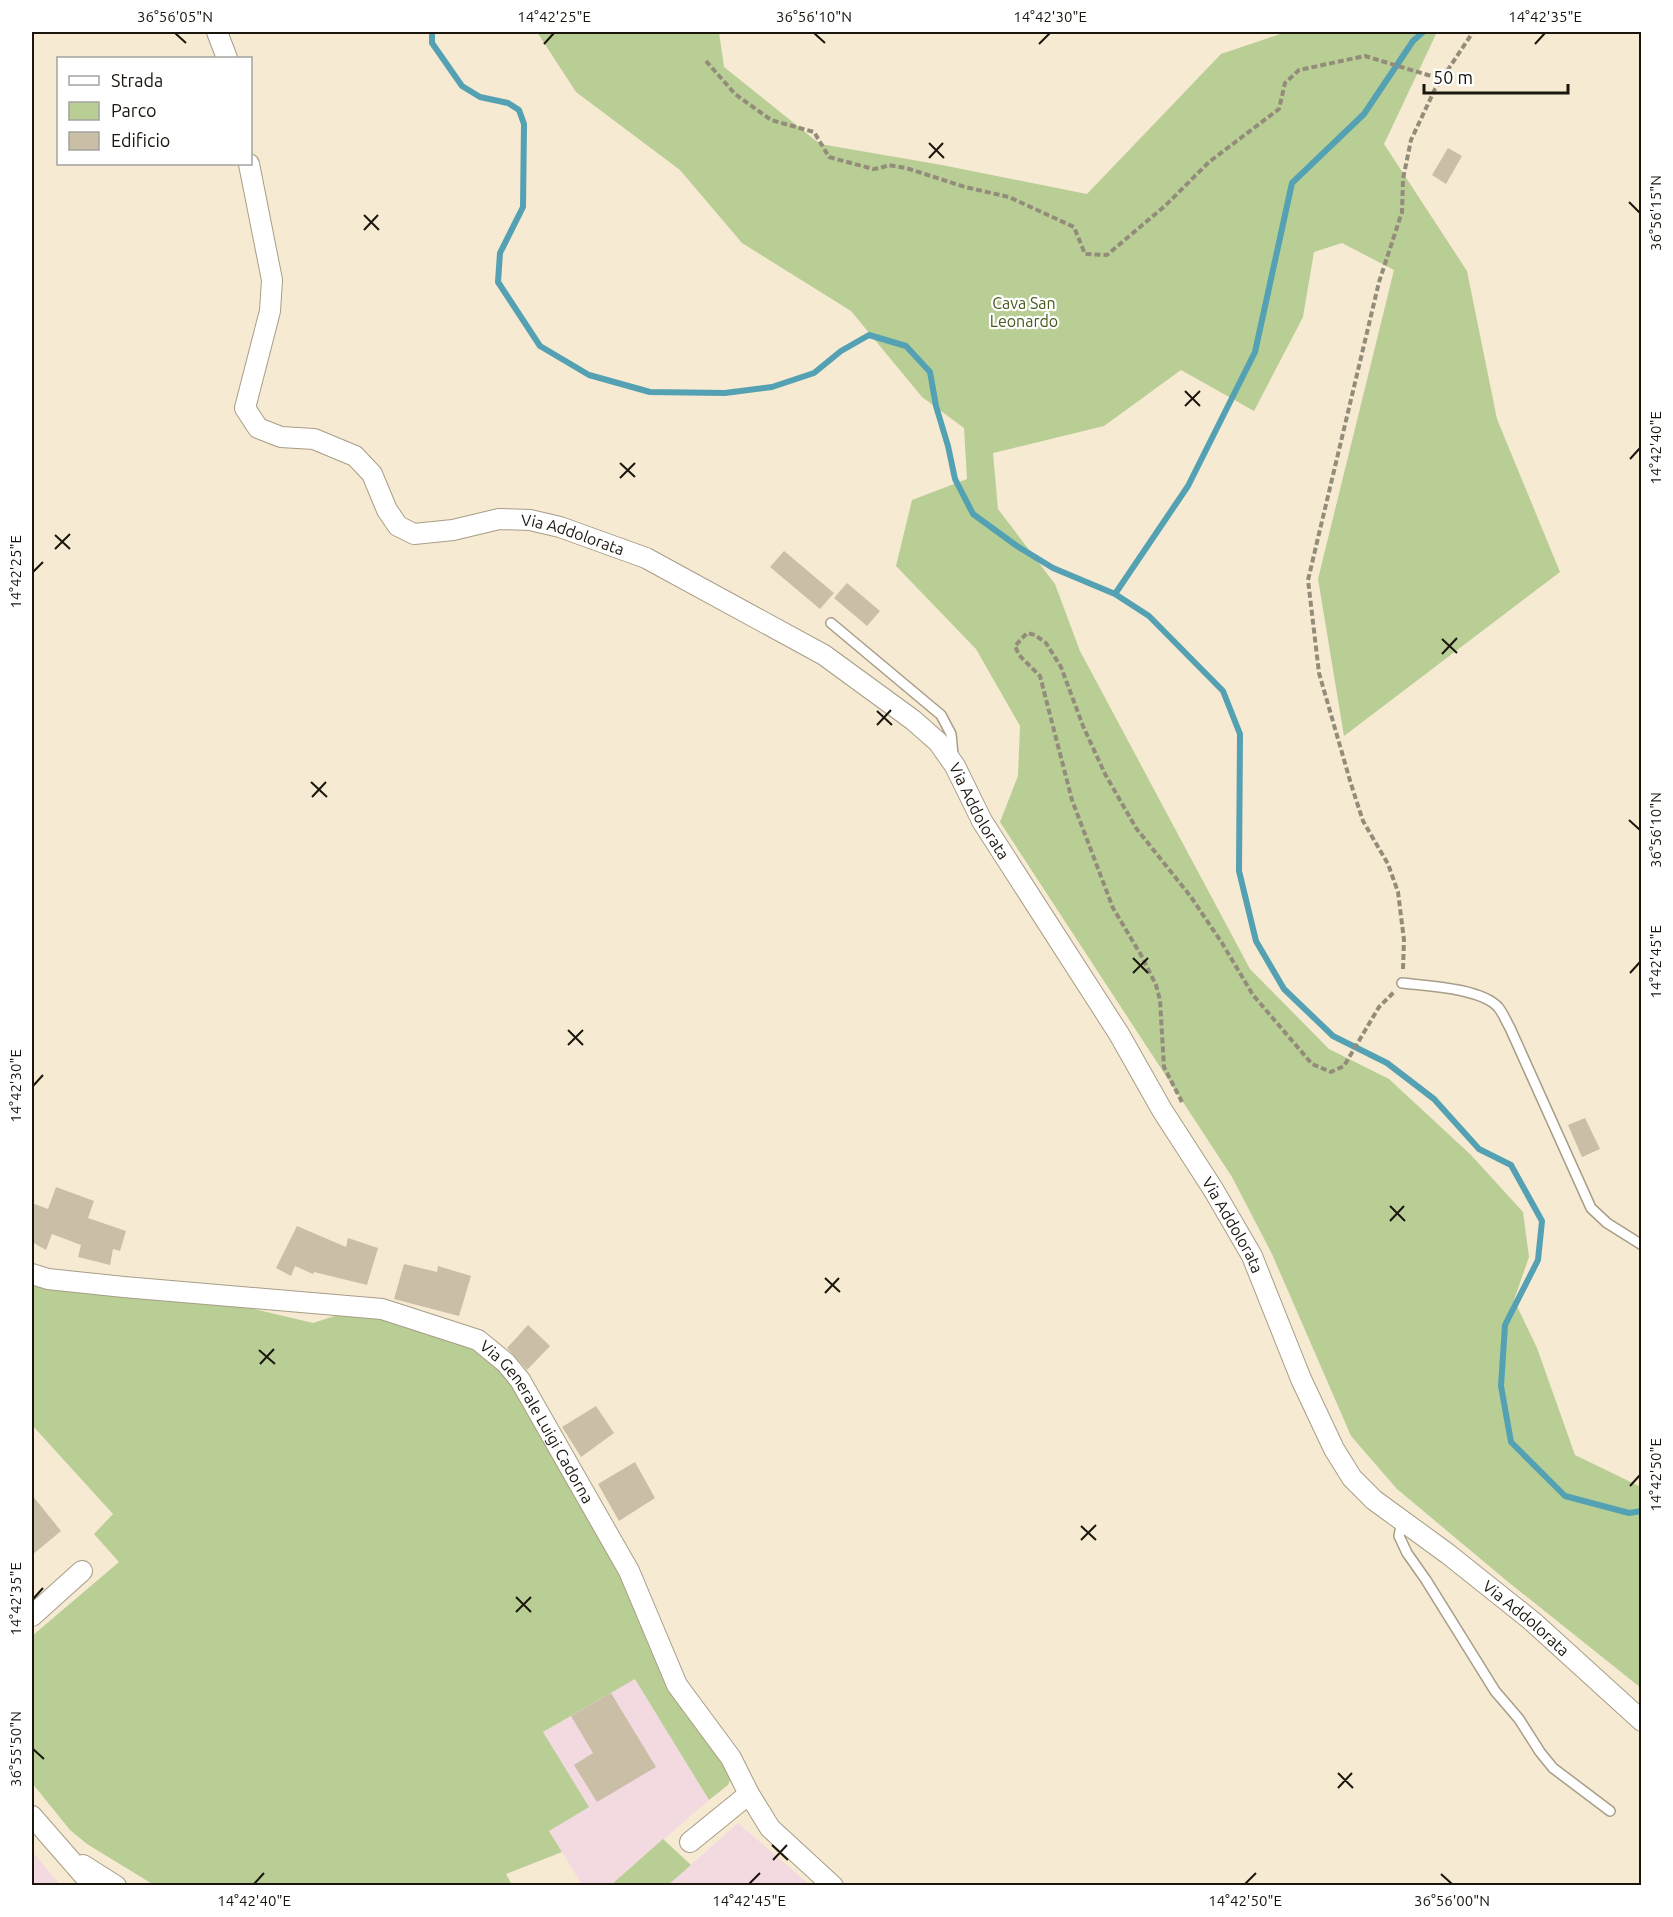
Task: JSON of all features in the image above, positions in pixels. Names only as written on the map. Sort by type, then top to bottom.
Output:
[{"type":"street","points":[[217,32],[227,57]]},
{"type":"street","name":"Via Addolorata","points":[[249,165],[272,280],[270,311],[245,408],[258,428],[281,437],[314,439],[355,456],[372,474],[387,510],[398,526],[414,534],[453,530],[499,519],[530,520],[560,527],[646,558],[824,655],[913,720],[938,742],[955,766],[981,821],[1119,1034],[1162,1110],[1213,1188],[1252,1256],[1301,1379],[1335,1449],[1352,1478],[1374,1500],[1448,1554],[1532,1621],[1641,1721]]},
{"type":"street","name":"Via Generale Luigi Cadorna","points":[[32,1274],[48,1279],[124,1287],[382,1309],[478,1340],[506,1363],[520,1380],[629,1571],[677,1685],[731,1758],[770,1828],[833,1886]]},
{"type":"street","points":[[32,1616],[81,1571]]},
{"type":"street","points":[[690,1842],[749,1794]]},
{"type":"street","points":[[32,1816],[93,1886]]},
{"type":"street","points":[[65,1855],[116,1886]]},
{"type":"lane","points":[[831,623],[941,715],[951,734],[955,766]]},
{"type":"lane","points":[[1402,983],[1443,987],[1477,995],[1498,1006],[1592,1208],[1607,1223],[1641,1245]]},
{"type":"lane","points":[[1402,1521],[1398,1536],[1407,1553],[1496,1691],[1519,1719],[1553,1768],[1610,1810]]},
{"type":"path","points":[[1184,1105],[1164,1067],[1160,1000],[1156,985],[1113,908],[1075,810],[1040,676],[1019,655],[1015,646],[1027,633],[1035,635],[1046,643],[1061,667],[1083,726],[1105,774],[1136,828],[1191,897],[1253,995],[1312,1064],[1331,1072],[1344,1066],[1379,1007],[1402,983],[1404,940],[1398,892],[1388,864],[1363,821],[1319,673],[1308,580],[1379,282],[1402,212],[1403,179],[1411,140],[1441,80],[1473,32]]},
{"type":"path","points":[[706,61],[735,94],[771,120],[814,132],[829,157],[873,169],[888,165],[906,168],[965,187],[1009,197],[1074,227],[1085,254],[1107,255],[1166,205],[1209,162],[1279,108],[1285,83],[1299,70],[1365,56],[1441,80]]},
{"type":"shaded area","points":[[636,1678],[709,1800],[611,1885],[582,1885],[504,1755]]},
{"type":"shaded area","points":[[738,1823],[810,1885],[668,1885]]},
{"type":"shaded area","points":[[32,1851],[56,1880],[61,1885],[32,1885]]},
{"type":"green space","name":"Cava San Leonardo","points":[[537,32],[719,32],[724,67],[820,144],[942,165],[1087,194],[1221,54],[1286,32],[1437,32],[1384,144],[1467,271],[1497,419],[1560,572],[1344,736],[1318,579],[1394,270],[1342,243],[1314,252],[1303,317],[1254,411],[1181,370],[1104,426],[993,453],[998,509],[1055,584],[1080,651],[1250,969],[1329,1049],[1389,1079],[1471,1155],[1523,1212],[1529,1257],[1514,1300],[1537,1348],[1575,1455],[1641,1487],[1641,1688],[1397,1489],[1351,1436],[1272,1254],[1232,1177],[1000,822],[1018,776],[1020,726],[976,649],[896,566],[912,500],[967,479],[964,428],[922,397],[851,311],[742,243],[680,170],[576,92]]},
{"type":"green space","points":[[32,1283],[220,1301],[313,1323],[341,1314],[404,1322],[453,1340],[484,1355],[515,1383],[616,1562],[669,1690],[727,1764],[732,1776],[728,1785],[709,1800],[635,1679],[543,1732],[589,1807],[549,1831],[562,1852],[506,1874],[512,1885],[154,1885],[87,1844],[70,1830],[32,1783],[32,1636],[119,1562],[94,1534],[113,1514],[32,1425]]},
{"type":"green space","points":[[663,1839],[691,1865],[668,1885],[611,1885]]},
{"type":"building","points":[[1448,148],[1462,156],[1446,184],[1432,175]]},
{"type":"building","points":[[784,551],[834,593],[820,609],[770,567]]},
{"type":"building","points":[[847,583],[880,611],[867,626],[834,598]]},
{"type":"building","points":[[1585,1118],[1600,1149],[1582,1157],[1568,1125]]},
{"type":"building","points":[[56,1187],[94,1201],[88,1218],[126,1231],[120,1251],[113,1249],[110,1265],[78,1257],[81,1245],[52,1234],[46,1250],[32,1242],[32,1203],[48,1209]]},
{"type":"building","points":[[297,1226],[346,1247],[348,1238],[378,1248],[367,1285],[314,1272],[313,1274],[295,1266],[291,1276],[276,1268]]},
{"type":"building","points":[[404,1264],[437,1272],[438,1266],[471,1276],[459,1316],[394,1299]]},
{"type":"building","points":[[528,1325],[550,1346],[527,1370],[507,1348]]},
{"type":"building","points":[[596,1406],[614,1433],[581,1457],[562,1427]]},
{"type":"building","points":[[635,1462],[655,1498],[619,1521],[598,1484]]},
{"type":"building","points":[[32,1495],[61,1531],[32,1555]]},
{"type":"building","points":[[611,1693],[656,1767],[597,1802],[574,1765],[593,1753],[571,1716]]},
{"type":"waterway","name":"Cava San Leonardo","points":[[432,32],[432,43],[462,86],[480,97],[508,103],[519,110],[524,124],[523,207],[500,253],[498,282],[540,346],[589,375],[650,392],[725,393],[772,387],[814,373],[841,351],[869,335],[906,346],[930,372],[936,406],[955,479],[973,514],[1017,546],[1053,568],[1115,594],[1149,616],[1223,691],[1240,734],[1239,871],[1256,941],[1284,989],[1333,1036],[1387,1063],[1434,1099],[1479,1149],[1511,1165],[1542,1221],[1538,1260],[1505,1325],[1501,1386],[1511,1442],[1565,1496],[1629,1513],[1642,1511]]},
{"type":"waterway","points":[[1115,594],[1188,486],[1255,352],[1292,183],[1364,114],[1413,41],[1423,32]]}]
